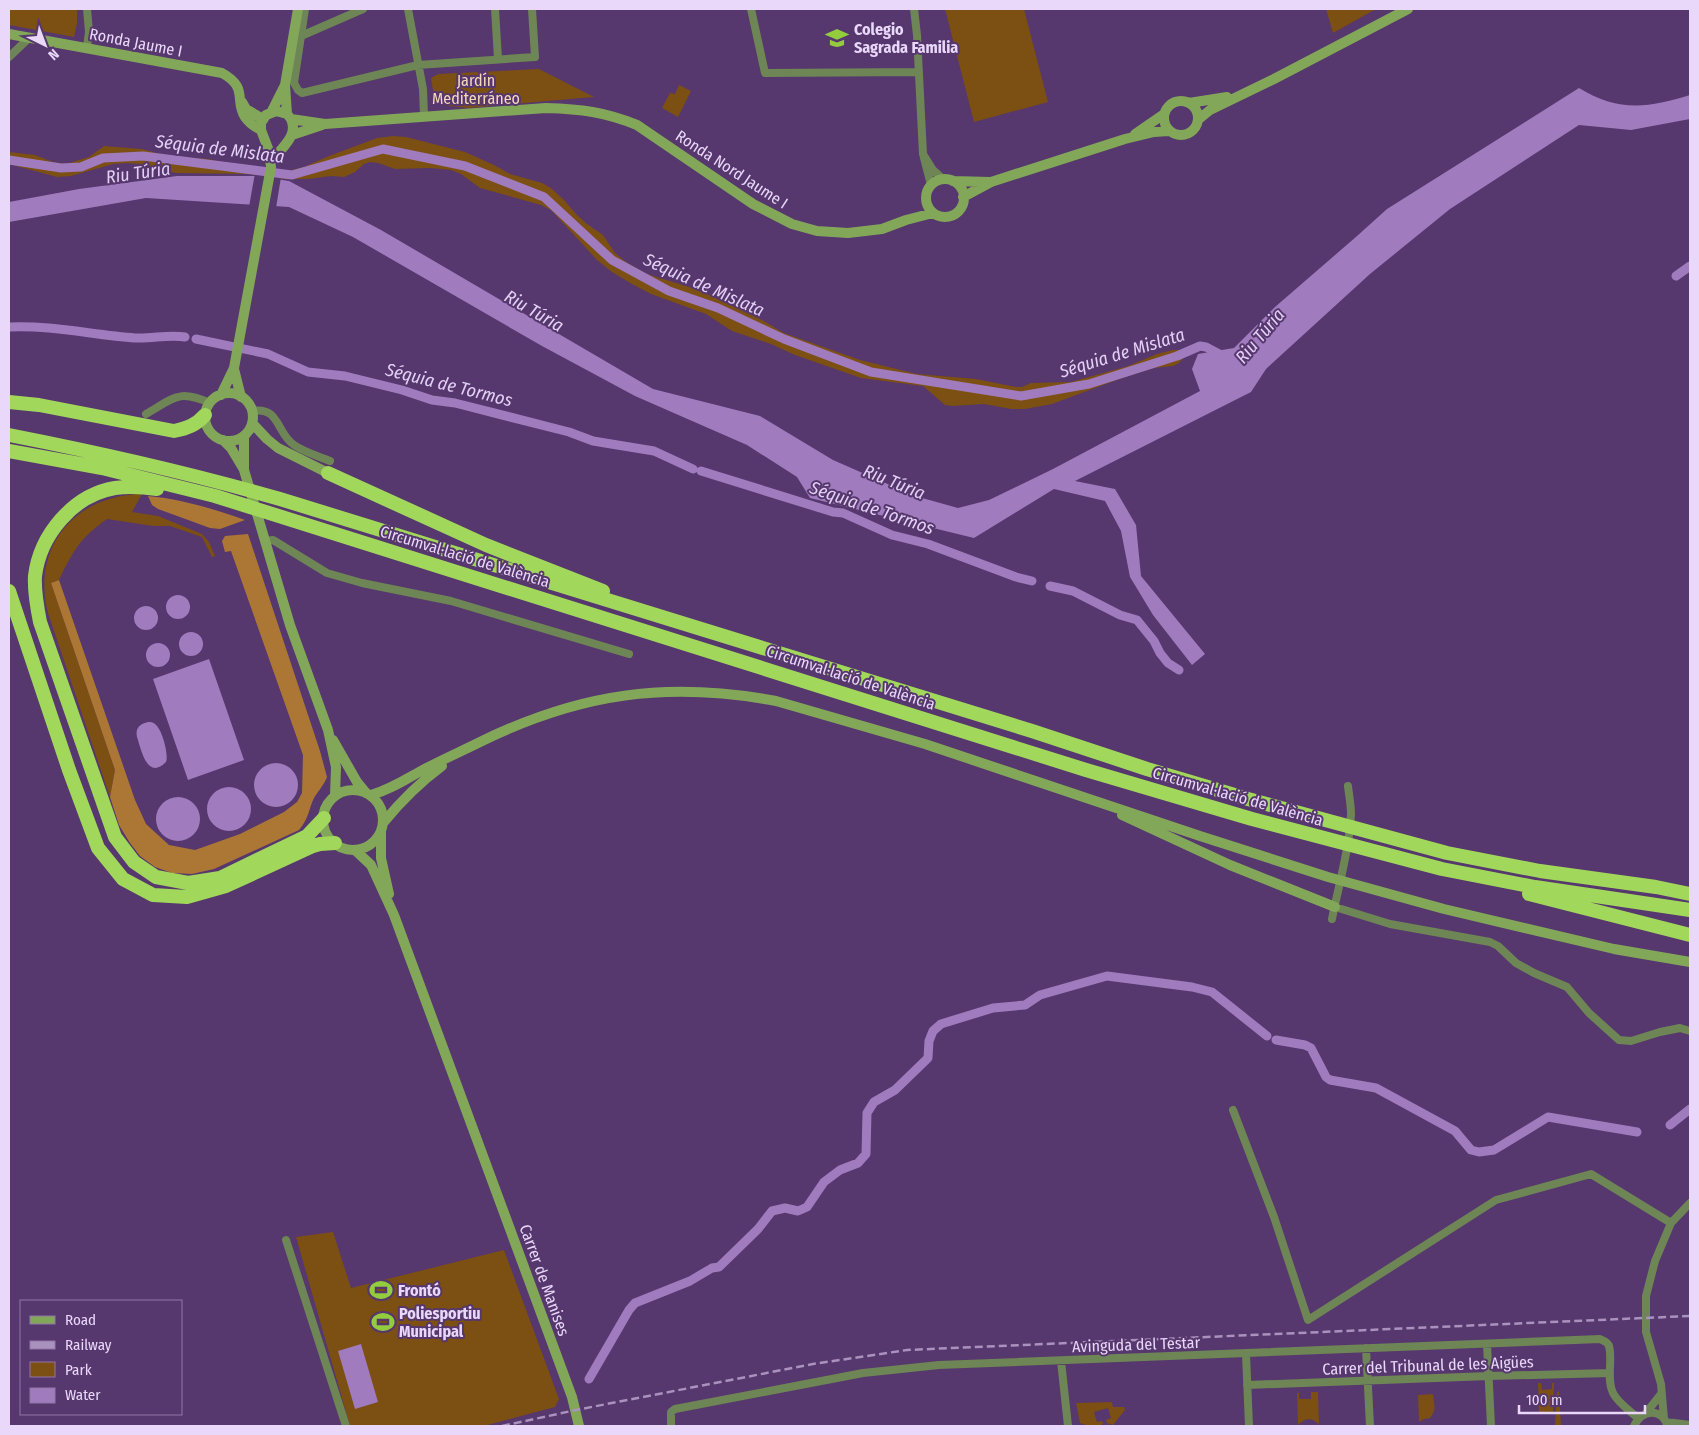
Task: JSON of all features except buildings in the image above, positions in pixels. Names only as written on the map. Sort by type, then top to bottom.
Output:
[{"type":"highway","points":[[9,400],[174,431],[191,427],[208,409]]},
{"type":"highway","name":"Circumval·lació de València","points":[[9,435],[101,453],[280,499],[1032,731],[1147,769],[1340,824],[1448,853],[1540,871],[1656,887],[1690,894]]},
{"type":"highway","name":"Circumval·lació de València","points":[[9,450],[118,472],[286,518],[1095,772],[1337,842],[1442,869],[1535,887],[1690,910]]},
{"type":"highway","points":[[329,467],[486,545],[604,592],[695,622],[769,651]]},
{"type":"highway","points":[[226,503],[138,487],[114,489],[91,497],[70,511],[53,528],[40,554],[35,577],[35,596],[40,622],[115,837],[134,862],[156,877],[188,883],[220,878],[307,836],[324,818]]},
{"type":"highway","points":[[9,591],[69,770],[98,848],[123,879],[153,895],[187,897],[226,886],[313,846],[334,843]]},
{"type":"highway","points":[[1442,869],[1498,886],[1690,935]]},
{"type":"highway","points":[[1656,887],[1690,887]]},
{"type":"main road","points":[[271,164],[263,135],[267,116],[284,85],[298,9]]},
{"type":"main road","points":[[1198,119],[1210,110],[1240,94],[1274,79],[1408,9]]},
{"type":"main road","name":"Ronda Jaume I","points":[[9,34],[222,73],[230,77],[239,88],[244,116],[263,135]]},
{"type":"main road","points":[[234,368],[236,383],[242,397],[252,411],[252,423],[244,436],[237,439],[223,440],[217,438],[208,428],[208,409],[221,395],[234,368],[271,164],[294,130],[289,116],[284,85]]},
{"type":"main road","points":[[1125,139],[1164,114],[1168,107],[1175,102],[1206,102],[1240,94]]},
{"type":"main road","name":"Ronda Jaume I","points":[[241,102],[246,109],[267,116]]},
{"type":"main road","points":[[1164,114],[1164,123],[1169,131],[1174,134],[1185,135],[1195,129],[1198,119],[1196,110],[1189,103]]},
{"type":"main road","name":"Ronda Nord Jaume I","points":[[326,124],[546,108],[581,109],[618,117],[637,125],[753,204],[792,224],[817,231],[848,233],[882,229],[933,213]]},
{"type":"main road","points":[[267,116],[276,111],[289,116],[326,124]]},
{"type":"main road","points":[[263,135],[275,145],[326,124]]},
{"type":"main road","points":[[964,197],[991,182],[1125,139],[1154,132],[1169,131]]},
{"type":"main road","points":[[948,180],[958,185],[964,197],[961,207],[952,215],[946,217],[933,213],[927,204],[927,191],[931,185],[948,180],[991,182]]},
{"type":"main road","name":"Ronda Nord Jaume I","points":[[906,220],[927,204]]},
{"type":"main road","points":[[221,395],[228,393],[242,397]]},
{"type":"main road","points":[[252,423],[278,448],[329,467]]},
{"type":"main road","points":[[244,436],[244,470]]},
{"type":"main road","points":[[223,440],[231,448],[244,470],[290,625],[328,730],[336,767],[335,796]]},
{"type":"main road","points":[[460,752],[406,796],[371,844],[355,850],[344,848],[334,843],[325,830],[325,810],[335,796],[350,790],[369,794],[392,788],[420,772],[460,752],[518,724],[555,710],[601,698],[635,693],[677,691],[728,694],[776,701],[925,744],[1328,877],[1444,909],[1606,948],[1690,962]]},
{"type":"main road","points":[[328,730],[357,782],[382,810],[381,858],[394,915]]},
{"type":"main road","points":[[1102,803],[1131,820],[1172,839],[1282,888],[1335,908]]},
{"type":"main road","points":[[355,850],[371,865],[394,915]]},
{"type":"main road","name":"Carrer de Manises","points":[[394,915],[515,1241],[576,1410],[579,1426]]},
{"type":"street","points":[[87,9],[89,32],[87,47]]},
{"type":"street","points":[[305,9],[294,83],[302,93],[418,65],[535,57],[533,10]]},
{"type":"street","points":[[301,36],[363,9]]},
{"type":"street","points":[[408,9],[423,89],[424,116]]},
{"type":"street","points":[[495,9],[498,59]]},
{"type":"street","points":[[751,9],[766,73],[919,72]]},
{"type":"street","points":[[914,9],[923,154],[931,185]]},
{"type":"street","points":[[9,57],[30,37]]},
{"type":"street","points":[[923,154],[933,170],[948,180]]},
{"type":"street","points":[[146,414],[179,396],[192,395],[208,409]]},
{"type":"street","points":[[252,411],[261,410],[269,412],[290,442],[329,467]]},
{"type":"street","points":[[265,542],[273,540],[327,573],[451,601],[629,654]]},
{"type":"street","points":[[1332,919],[1347,854],[1351,813],[1348,786]]},
{"type":"street","points":[[1335,908],[1390,924],[1490,942],[1498,946],[1516,963],[1567,987],[1590,1013],[1619,1040],[1631,1041],[1680,1028],[1690,1031]]},
{"type":"street","points":[[1233,1110],[1274,1216],[1308,1320],[1496,1200],[1572,1179],[1591,1174],[1671,1223]]},
{"type":"street","points":[[1666,1422],[1661,1384],[1648,1341],[1645,1318],[1646,1296],[1653,1270],[1671,1223],[1690,1203]]},
{"type":"street","points":[[286,1240],[346,1426]]},
{"type":"street","name":"Avinguda del Testar","points":[[671,1426],[671,1412],[676,1409],[863,1373],[939,1365],[1600,1339],[1609,1346],[1610,1372]]},
{"type":"street","points":[[1487,1344],[1491,1426]]},
{"type":"street","points":[[1366,1348],[1370,1426]]},
{"type":"street","points":[[1246,1354],[1249,1426]]},
{"type":"street","points":[[1061,1361],[1068,1426]]},
{"type":"street","points":[[1610,1372],[1611,1387],[1616,1397],[1638,1418]]},
{"type":"street","name":"Carrer del Tribunal de les Aigües","points":[[1247,1385],[1610,1372]]},
{"type":"street","points":[[1634,1426],[1638,1418],[1646,1413],[1661,1394]]},
{"type":"street","points":[[1646,1413],[1656,1413],[1666,1422],[1686,1425]]},
{"type":"green space","points":[[9,9],[77,9],[74,37],[9,25]]},
{"type":"green space","points":[[945,9],[1024,9],[1048,102],[974,122]]},
{"type":"green space","points":[[1326,9],[1376,9],[1333,33]]},
{"type":"green space","name":"Jardín Mediterráneo","points":[[539,69],[594,97],[468,108],[441,105],[434,97],[431,78],[438,74]]},
{"type":"green space","points":[[679,85],[691,91],[678,117],[662,108],[670,93],[675,94]]},
{"type":"green space","points":[[406,137],[465,152],[510,174],[542,183],[551,188],[577,215],[603,235],[615,253],[647,274],[689,287],[762,320],[784,333],[860,360],[917,374],[976,379],[1022,387],[1031,383],[1071,382],[1128,366],[1157,354],[1173,350],[1182,350],[1185,356],[1179,363],[1173,366],[1154,368],[1122,378],[1052,404],[1025,409],[1011,409],[984,404],[945,405],[923,386],[861,378],[732,331],[706,314],[651,294],[612,272],[597,260],[551,210],[541,205],[480,188],[461,174],[451,170],[430,168],[395,169],[370,162],[344,177],[283,179],[249,174],[176,173],[140,164],[127,163],[113,164],[71,176],[57,177],[9,164],[9,152],[35,155],[53,162],[66,164],[89,157],[104,146],[142,149],[167,156],[208,159],[253,169],[288,171],[304,167],[377,138]]},
{"type":"green space","points":[[142,494],[132,512],[158,516],[202,534],[209,542],[215,556],[212,557],[202,537],[170,526],[153,526],[107,519],[90,532],[73,553],[59,580],[51,583],[115,770],[110,797],[48,613],[44,589],[46,567],[53,547],[64,529],[78,515],[97,504],[118,497]]},
{"type":"green space","points":[[333,1232],[351,1288],[504,1250],[559,1399],[555,1407],[484,1426],[350,1426],[296,1237]]},
{"type":"green space","points":[[1538,1383],[1541,1383],[1542,1390],[1552,1389],[1552,1383],[1554,1383],[1553,1414],[1539,1413]]},
{"type":"green space","points":[[1559,1391],[1561,1426],[1555,1426],[1557,1392]]},
{"type":"green space","points":[[1311,1392],[1318,1392],[1319,1425],[1308,1419],[1298,1425],[1297,1393],[1299,1393],[1299,1399],[1311,1399]]},
{"type":"green space","points":[[1433,1394],[1434,1412],[1430,1418],[1419,1422],[1418,1395]]},
{"type":"green space","points":[[1112,1402],[1113,1407],[1124,1407],[1125,1410],[1113,1425],[1107,1423],[1106,1420],[1111,1418],[1108,1408],[1094,1412],[1097,1422],[1102,1421],[1103,1424],[1092,1426],[1080,1423],[1076,1403]]},
{"type":"shaded area","points":[[148,496],[173,499],[245,520],[220,529],[210,528],[158,509],[152,505]]},
{"type":"shaded area","points":[[248,534],[327,777],[314,798],[307,818],[299,830],[214,869],[192,874],[172,873],[155,867],[140,856],[119,825],[110,797],[115,770],[51,583],[59,580],[135,800],[146,824],[169,845],[195,850],[240,834],[284,812],[297,802],[302,793],[303,755],[231,551],[225,552],[222,541],[225,536]]},
{"type":"water","name":"Riu Túria","points":[[1579,88],[1607,101],[1633,105],[1660,103],[1690,95],[1690,119],[1631,130],[1579,125],[1450,209],[1370,274],[1266,369],[1251,392],[1075,481],[1115,489],[1136,525],[1141,576],[1205,654],[1192,665],[1153,615],[1130,577],[1121,531],[1105,501],[1054,489],[974,538],[810,498],[797,477],[747,445],[635,396],[542,346],[353,237],[289,207],[146,198],[9,222],[9,202],[79,189],[177,176],[257,176],[289,181],[381,230],[653,389],[760,416],[833,460],[915,496],[958,508],[989,500],[1053,469],[1200,391],[1192,369],[1198,354],[1234,348],[1275,307],[1387,209]]},
{"type":"water","points":[[178,595],[187,598],[190,607],[187,616],[178,619],[169,616],[166,607],[169,598]]},
{"type":"water","points":[[146,606],[155,609],[158,618],[155,627],[146,630],[137,627],[134,618],[137,609]]},
{"type":"water","points":[[191,632],[200,635],[203,644],[200,653],[191,656],[182,653],[179,644],[182,635]]},
{"type":"water","points":[[158,643],[167,646],[170,655],[167,664],[158,667],[149,664],[146,655],[149,646]]},
{"type":"water","points":[[209,659],[244,760],[188,780],[153,679]]},
{"type":"water","points":[[148,722],[158,727],[167,753],[166,762],[154,768],[146,761],[137,737],[139,727]]},
{"type":"water","points":[[276,763],[288,767],[294,773],[298,785],[294,797],[288,803],[276,807],[264,803],[258,797],[254,785],[258,773],[264,767]]},
{"type":"water","points":[[229,787],[241,791],[247,797],[251,809],[247,821],[241,827],[229,831],[217,827],[211,821],[207,809],[211,797],[217,791]]},
{"type":"water","points":[[178,797],[190,801],[196,807],[200,819],[196,831],[190,837],[178,841],[166,837],[160,831],[156,819],[160,807],[166,801]]},
{"type":"water","points":[[361,1344],[378,1402],[355,1409],[338,1351]]},
{"type":"pier","points":[[255,173],[281,177],[276,208],[249,207]]},
{"type":"waterway","name":"Séquia de Mislata","points":[[9,160],[61,168],[81,167],[103,158],[143,156],[292,175],[383,149],[465,166],[544,197],[612,260],[669,291],[718,308],[784,339],[871,372],[1021,396],[1089,384],[1177,356],[1200,346],[1223,356]]},
{"type":"waterway","name":"Séquia de Tormos","points":[[1676,276],[1690,266]]},
{"type":"waterway","name":"Séquia de Tormos","points":[[9,327],[56,329],[135,338],[185,337]]},
{"type":"waterway","name":"Séquia de Tormos","points":[[196,339],[268,354],[308,372],[345,376],[402,390],[432,400],[455,403],[569,432],[593,441],[654,451],[693,469]]},
{"type":"waterway","name":"Séquia de Tormos","points":[[701,471],[833,512],[843,513],[892,535],[928,544],[1016,577],[1032,581]]},
{"type":"waterway","name":"Séquia de Tormos","points":[[1050,586],[1073,591],[1120,615],[1137,620],[1154,641],[1168,663],[1179,670]]},
{"type":"waterway","points":[[589,1379],[629,1310],[635,1303],[690,1281],[712,1268],[719,1267],[758,1229],[772,1211],[785,1208],[798,1211],[807,1207],[824,1182],[840,1170],[858,1163],[866,1154],[867,1113],[874,1102],[895,1090],[928,1058],[929,1041],[933,1031],[941,1024],[993,1008],[1025,1005],[1040,995],[1107,976],[1192,987],[1212,992],[1267,1036]]},
{"type":"waterway","points":[[1276,1040],[1305,1045],[1311,1048],[1326,1077],[1330,1080],[1376,1088],[1455,1131],[1471,1150],[1479,1152],[1494,1150],[1548,1117],[1637,1132]]},
{"type":"waterway","points":[[1670,1125],[1690,1109]]},
{"type":"railway","points":[[502,1426],[813,1364],[907,1350],[1690,1316]]},
{"type":"place","name":"Colegio Sagrada Familia","points":[[837,38]]},
{"type":"place","name":"Frontó","points":[[381,1290]]},
{"type":"place","name":"Poliesportiu Municipal","points":[[383,1322]]}]
